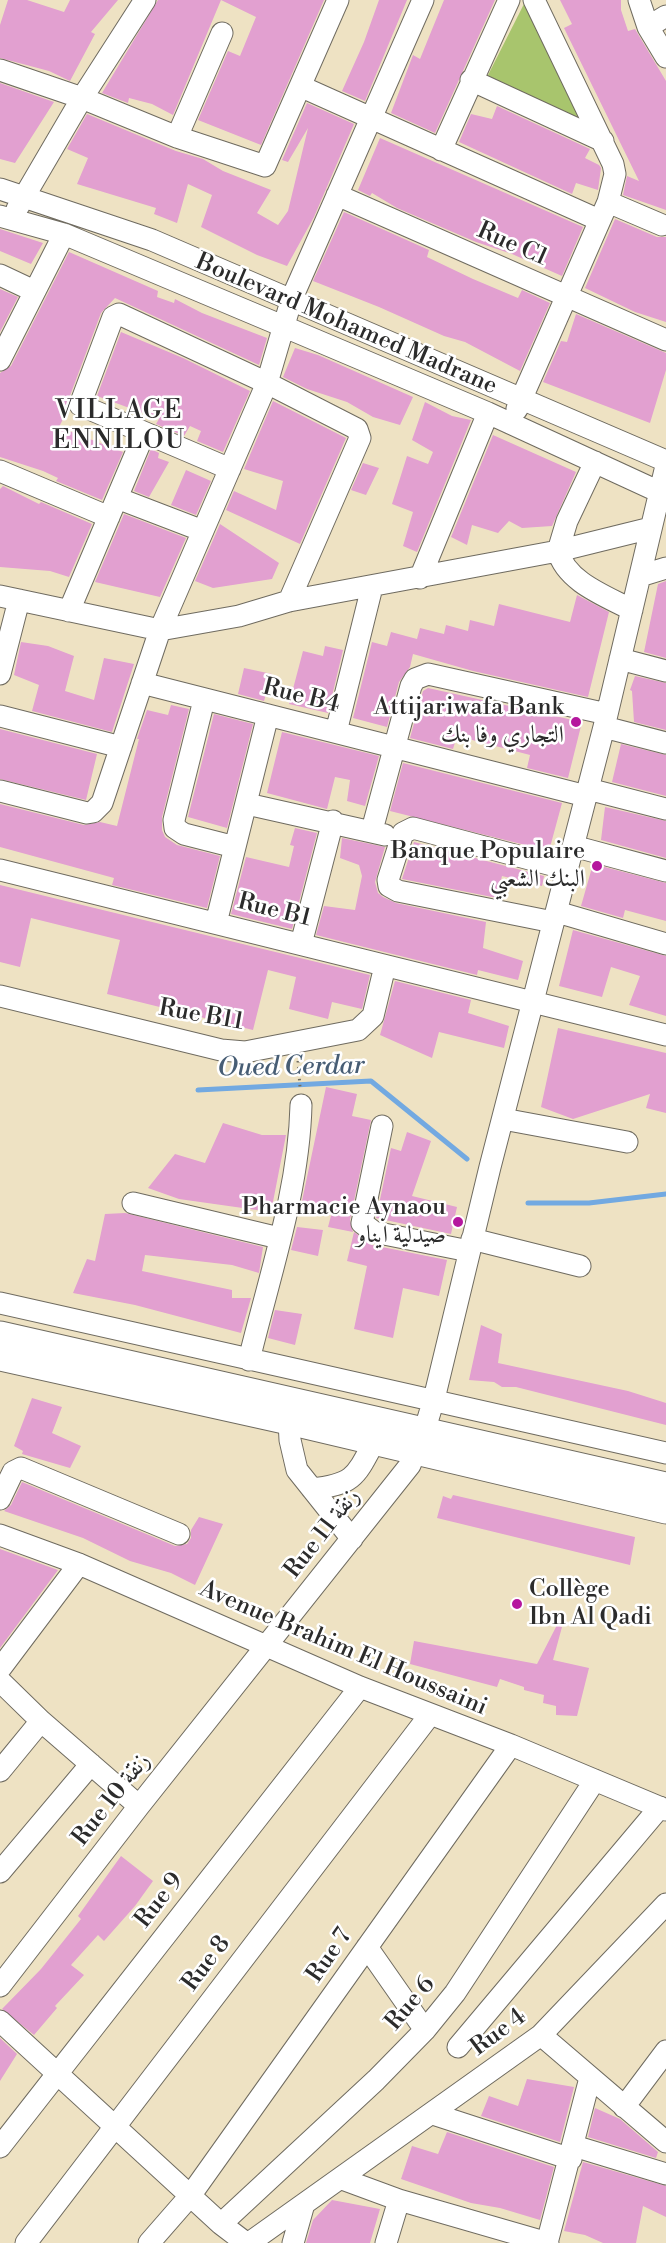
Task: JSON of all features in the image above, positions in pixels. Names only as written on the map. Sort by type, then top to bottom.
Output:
[{"type":"main road","points":[[0,1335],[421,1441],[666,1510]]},
{"type":"main road","points":[[0,1357],[374,1442],[421,1441],[666,1486]]},
{"type":"street","points":[[5,218],[24,197],[82,98],[145,0]]},
{"type":"street","points":[[0,70],[82,98],[177,137],[267,165],[338,0]]},
{"type":"street","points":[[0,792],[87,813],[93,812],[102,803],[160,630],[267,383],[292,298],[423,0]]},
{"type":"street","points":[[441,150],[509,0]]},
{"type":"street","points":[[510,424],[603,211],[615,174],[603,141],[534,0]]},
{"type":"street","points":[[639,0],[648,27],[666,57]]},
{"type":"street","points":[[648,27],[666,16]]},
{"type":"street","points":[[177,137],[222,33]]},
{"type":"street","points":[[471,80],[603,141]]},
{"type":"street","points":[[302,87],[441,150],[603,211],[662,225]]},
{"type":"street","name":"Boulevard Mohamed Madrane","points":[[0,189],[152,240],[523,397],[666,461]]},
{"type":"street","name":"Rue C1","points":[[338,195],[666,340]]},
{"type":"street","name":"Boulevard Mohamed Madrane","points":[[5,218],[64,234],[488,413],[663,494]]},
{"type":"street","points":[[0,360],[64,234]]},
{"type":"street","points":[[0,275],[34,291]]},
{"type":"street","points":[[230,470],[80,405],[111,320],[119,314],[267,383],[353,427],[360,438],[289,601]]},
{"type":"street","points":[[420,578],[488,413]]},
{"type":"street","points":[[69,611],[144,434]]},
{"type":"street","points":[[595,462],[567,521],[558,550],[560,559],[582,582],[632,610]]},
{"type":"street","name":"Rue 11 زنقة","points":[[266,1647],[410,1465],[421,1441],[434,1399],[490,1167],[535,1004],[567,869],[606,721],[651,528],[663,494],[666,466]]},
{"type":"street","points":[[0,471],[113,507],[203,531]]},
{"type":"street","points":[[0,674],[9,598],[160,630],[239,616],[289,601],[420,578],[558,550],[651,528]]},
{"type":"street","points":[[640,576],[666,568]]},
{"type":"street","points":[[336,732],[372,587]]},
{"type":"street","points":[[620,659],[666,671]]},
{"type":"street","points":[[372,830],[411,686],[415,679],[428,674],[606,721],[666,743]]},
{"type":"street","name":"Rue B4","points":[[142,683],[396,747],[666,809]]},
{"type":"street","points":[[204,700],[174,820],[175,828],[184,834],[235,847]]},
{"type":"street","points":[[216,923],[268,715]]},
{"type":"street","points":[[0,716],[121,747]]},
{"type":"street","points":[[247,804],[372,830],[407,833],[567,869]]},
{"type":"street","points":[[301,944],[333,821]]},
{"type":"street","points":[[407,833],[388,880],[393,888],[555,917],[666,944]]},
{"type":"street","points":[[573,846],[666,871]]},
{"type":"street","name":"Rue B1","points":[[0,870],[666,1035]]},
{"type":"street","name":"Rue B11","points":[[0,996],[221,1050],[245,1052],[298,1049],[358,1030],[367,1024],[373,1016],[385,966]]},
{"type":"street","points":[[249,1360],[292,1182],[300,1131],[301,1105]]},
{"type":"street","points":[[503,1119],[627,1142]]},
{"type":"street","points":[[382,1126],[362,1224],[374,1232],[471,1245],[580,1266]]},
{"type":"street","points":[[133,1203],[279,1238]]},
{"type":"street","points":[[0,1303],[666,1453]]},
{"type":"street","points":[[289,1421],[290,1440],[297,1470],[352,1539]]},
{"type":"street","points":[[312,1490],[341,1486],[360,1469],[374,1442]]},
{"type":"street","points":[[3,1487],[15,1470],[21,1468],[179,1534]]},
{"type":"street","name":"Avenue Brahim El Houssaini","points":[[0,1535],[79,1564],[429,1716],[511,1745],[663,1808]]},
{"type":"street","points":[[0,1669],[79,1564]]},
{"type":"street","name":"Rue 10 زنقة","points":[[0,1986],[266,1647]]},
{"type":"street","points":[[0,1681],[41,1721],[139,1806]]},
{"type":"street","name":"Rue 9","points":[[0,2147],[360,1687]]},
{"type":"street","name":"Rue 8","points":[[26,2243],[429,1716]]},
{"type":"street","points":[[0,1771],[41,1721]]},
{"type":"street","name":"Rue 7","points":[[149,2243],[190,2196],[511,1745]]},
{"type":"street","points":[[0,1872],[91,1764]]},
{"type":"street","name":"Rue 6","points":[[221,2224],[376,2080],[425,2030],[454,1993],[595,1780]]},
{"type":"street","points":[[458,2047],[663,1808]]},
{"type":"street","name":"Rue 4","points":[[248,2243],[342,2180],[541,2035],[666,1904]]},
{"type":"street","points":[[367,1947],[425,2030]]},
{"type":"street","points":[[0,2021],[221,2224],[248,2243]]},
{"type":"street","points":[[541,2035],[666,2142]]},
{"type":"street","points":[[624,2107],[666,2051]]},
{"type":"street","points":[[342,2180],[399,2200],[548,2243],[590,2078]]},
{"type":"street","points":[[433,2114],[572,2153],[666,2174]]},
{"type":"street","points":[[386,2243],[399,2200]]},
{"type":"street","points":[[293,2243],[304,2204]]},
{"type":"path","points":[[298,1049],[301,1105]]},
{"type":"green space","points":[[526,0],[590,131],[484,83]]},
{"type":"building","points":[[8,0],[27,0],[64,12],[70,0],[118,0],[91,32],[95,34],[70,81],[49,71],[0,58],[0,25]]},
{"type":"building","points":[[158,0],[221,0],[173,115],[152,104],[129,98],[128,103],[102,93]]},
{"type":"building","points":[[221,0],[324,0],[261,145],[198,120],[228,51],[240,56],[256,17]]},
{"type":"building","points":[[379,0],[407,0],[365,101],[342,91],[364,42]]},
{"type":"building","points":[[444,0],[495,0],[435,133],[391,113],[413,55],[420,59]]},
{"type":"building","points":[[560,0],[621,0],[621,10],[628,31],[635,29],[666,81],[666,210],[623,195],[627,176],[639,181],[564,28],[572,24]]},
{"type":"building","points":[[0,83],[54,102],[15,163],[0,159]]},
{"type":"building","points":[[307,103],[354,124],[314,217],[287,266],[257,255],[201,227],[212,195],[188,184],[177,223],[154,214],[156,208],[77,184],[88,158],[67,149],[87,114],[176,151],[203,159],[223,171],[271,190],[257,213],[278,225],[288,211],[308,128],[288,162],[282,160]]},
{"type":"building","points":[[497,106],[590,149],[585,158],[601,168],[598,190],[576,183],[572,194],[459,142],[471,114],[492,119]]},
{"type":"building","points":[[380,138],[583,227],[562,276],[397,208],[372,193],[370,196],[358,190]]},
{"type":"building","points":[[344,212],[429,250],[427,257],[473,279],[518,298],[522,290],[550,303],[520,371],[465,342],[444,336],[313,281]]},
{"type":"building","points":[[615,219],[657,237],[666,237],[666,322],[635,312],[585,288]]},
{"type":"building","points":[[0,229],[43,243],[31,264],[0,251]]},
{"type":"building","points":[[69,252],[158,291],[157,297],[174,303],[175,299],[202,313],[267,338],[259,365],[115,298],[101,313],[68,401],[68,409],[59,427],[123,452],[102,500],[56,481],[58,478],[43,471],[0,457],[0,373],[11,366]]},
{"type":"building","points":[[0,289],[18,297],[0,332]]},
{"type":"building","points":[[576,314],[666,353],[666,370],[650,423],[543,382],[561,341],[567,342]]},
{"type":"building","points":[[121,332],[183,358],[250,391],[223,452],[197,441],[201,431],[190,426],[184,436],[156,424],[159,419],[97,396]]},
{"type":"building","points":[[295,348],[318,355],[413,397],[400,425],[373,417],[347,402],[307,389],[283,377]]},
{"type":"building","points":[[273,401],[346,438],[300,544],[226,510],[234,491],[276,510],[283,481],[244,469]]},
{"type":"building","points":[[425,402],[452,416],[471,420],[417,552],[403,546],[413,512],[392,504],[407,456],[428,464],[433,452],[412,440]]},
{"type":"building","points":[[493,435],[576,472],[552,526],[522,528],[509,521],[498,533],[472,525],[467,545],[451,537]]},
{"type":"building","points":[[151,449],[159,453],[158,458],[169,462],[149,497],[134,491]]},
{"type":"building","points":[[363,463],[379,468],[366,495],[351,490]]},
{"type":"building","points":[[186,470],[211,481],[196,515],[171,505]]},
{"type":"building","points":[[3,486],[39,504],[41,502],[92,524],[69,577],[50,571],[0,567],[0,489]]},
{"type":"building","points":[[124,514],[186,538],[160,597],[95,582]]},
{"type":"building","points":[[220,524],[279,563],[272,579],[213,588],[195,581]]},
{"type":"building","points":[[666,581],[666,658],[644,652],[658,584]]},
{"type":"building","points":[[577,595],[609,612],[588,697],[473,671],[413,654],[410,667],[399,682],[387,727],[353,718],[372,642],[387,646],[391,632],[417,639],[420,628],[444,634],[446,625],[468,631],[470,620],[494,626],[499,604],[570,622]]},
{"type":"building","points":[[21,642],[48,646],[74,656],[65,691],[94,700],[104,658],[134,664],[112,732],[32,711],[39,685],[14,675]]},
{"type":"building","points":[[325,646],[343,650],[328,713],[289,704],[303,651],[323,656]]},
{"type":"building","points":[[244,668],[272,674],[264,701],[238,694]]},
{"type":"building","points":[[635,676],[666,683],[666,730],[634,722],[632,691],[630,690]]},
{"type":"building","points":[[428,688],[582,722],[568,778],[527,768],[530,755],[457,736],[453,749],[410,738],[423,691]]},
{"type":"building","points":[[171,705],[189,709],[162,817],[162,830],[165,837],[177,845],[220,856],[207,908],[112,885],[114,878],[0,847],[0,804],[84,825],[100,822],[117,826],[139,739],[137,739],[147,710],[168,715]]},
{"type":"building","points":[[214,714],[253,724],[227,828],[188,817]]},
{"type":"building","points":[[0,729],[97,754],[86,800],[0,779]]},
{"type":"building","points":[[282,732],[379,756],[365,806],[347,801],[350,780],[335,777],[327,809],[267,793]]},
{"type":"building","points":[[621,744],[666,755],[666,796],[612,782]]},
{"type":"building","points":[[403,763],[562,803],[549,851],[390,811]]},
{"type":"building","points":[[605,807],[666,821],[666,858],[601,840]]},
{"type":"building","points":[[295,828],[317,833],[292,929],[231,914],[246,857],[289,867],[294,846],[290,845]]},
{"type":"building","points":[[342,838],[385,847],[375,882],[378,893],[383,897],[396,903],[486,922],[483,948],[523,961],[518,980],[478,970],[477,975],[316,935],[324,906],[355,910],[362,876],[359,865],[340,858]]},
{"type":"building","points":[[414,842],[544,876],[542,886],[502,876],[497,898],[402,879]]},
{"type":"building","points":[[593,864],[666,883],[666,921],[625,910],[623,918],[581,906]]},
{"type":"building","points":[[0,885],[370,975],[362,1009],[332,1002],[328,1019],[289,1009],[296,977],[268,970],[253,1030],[107,994],[120,940],[31,918],[20,967],[0,962]]},
{"type":"building","points":[[573,930],[666,956],[666,1016],[629,1005],[640,976],[611,967],[602,997],[559,986]]},
{"type":"building","points":[[395,981],[471,1000],[468,1013],[509,1026],[504,1048],[439,1032],[432,1058],[380,1035]]},
{"type":"building","points":[[558,1028],[666,1053],[666,1113],[646,1108],[650,1094],[573,1119],[541,1107]]},
{"type":"building","points":[[326,1087],[357,1094],[352,1116],[371,1120],[350,1220],[353,1232],[328,1227],[333,1208],[302,1201]]},
{"type":"building","points":[[223,1123],[262,1135],[286,1135],[271,1212],[179,1199],[148,1188],[175,1154],[205,1163]]},
{"type":"building","points":[[407,1132],[431,1141],[412,1196],[457,1207],[451,1234],[376,1218],[391,1148],[401,1151]]},
{"type":"building","points":[[125,1213],[263,1247],[259,1273],[232,1265],[145,1255],[142,1271],[232,1290],[232,1298],[251,1298],[241,1333],[135,1305],[73,1293],[87,1259],[95,1261],[105,1214]]},
{"type":"building","points":[[297,1227],[323,1230],[318,1256],[291,1250]]},
{"type":"building","points":[[354,1232],[372,1245],[447,1260],[439,1296],[403,1288],[393,1338],[354,1329],[367,1266],[347,1261]]},
{"type":"building","points":[[275,1310],[302,1314],[295,1345],[268,1338]]},
{"type":"building","points":[[481,1325],[502,1334],[498,1363],[628,1391],[666,1403],[666,1425],[516,1387],[502,1387],[494,1382],[469,1380]]},
{"type":"building","points":[[32,1398],[62,1407],[52,1433],[81,1446],[70,1468],[22,1454],[23,1451],[14,1446]]},
{"type":"building","points":[[22,1482],[175,1546],[187,1544],[191,1538],[191,1530],[199,1517],[223,1524],[195,1585],[171,1573],[130,1561],[83,1538],[4,1511],[11,1505]]},
{"type":"building","points":[[453,1495],[635,1537],[630,1565],[437,1518],[443,1496],[451,1499]]},
{"type":"building","points":[[0,1549],[58,1570],[0,1648]]},
{"type":"building","points":[[557,1625],[562,1627],[553,1660],[589,1668],[577,1716],[556,1715],[556,1706],[543,1703],[544,1695],[524,1690],[524,1687],[500,1679],[497,1687],[410,1664],[414,1641],[537,1664]]},
{"type":"building","points":[[121,1856],[153,1881],[135,1906],[104,1941],[98,1935],[71,1965],[84,1975],[55,2006],[57,2008],[34,2035],[2,2009],[41,1969],[81,1919],[78,1916]]},
{"type":"building","points":[[0,2038],[17,2054],[0,2081]]},
{"type":"building","points":[[527,2079],[574,2087],[560,2142],[481,2116],[489,2096],[518,2106]]},
{"type":"building","points":[[595,2108],[620,2119],[658,2152],[656,2158],[588,2137]]},
{"type":"building","points":[[447,2132],[554,2167],[540,2220],[500,2208],[471,2203],[401,2179],[412,2146],[438,2154]]},
{"type":"building","points":[[583,2162],[666,2186],[666,2217],[643,2206],[636,2243],[603,2243],[585,2235],[564,2231]]},
{"type":"building","points":[[332,2200],[380,2209],[370,2243],[306,2243],[313,2220]]},
{"type":"waterway","name":"Oued Cerdar","points":[[198,1090],[371,1081],[467,1159]]},
{"type":"waterway","name":"Oued Cerdar","points":[[528,1203],[589,1203],[666,1194]]},
{"type":"place","name":"Attijariwafa Bank التجاري وفا بنك","points":[[576,722]]},
{"type":"place","name":"Banque Populaire البنك الشعبي","points":[[597,866]]},
{"type":"place","name":"Pharmacie Aynaou صيدلية ايناو","points":[[458,1222]]},
{"type":"place","name":"Collège Ibn Al Qadi","points":[[517,1604]]},
{"type":"district","name":"VILLAGE ENNILOU","points":[[119,427]]}]
